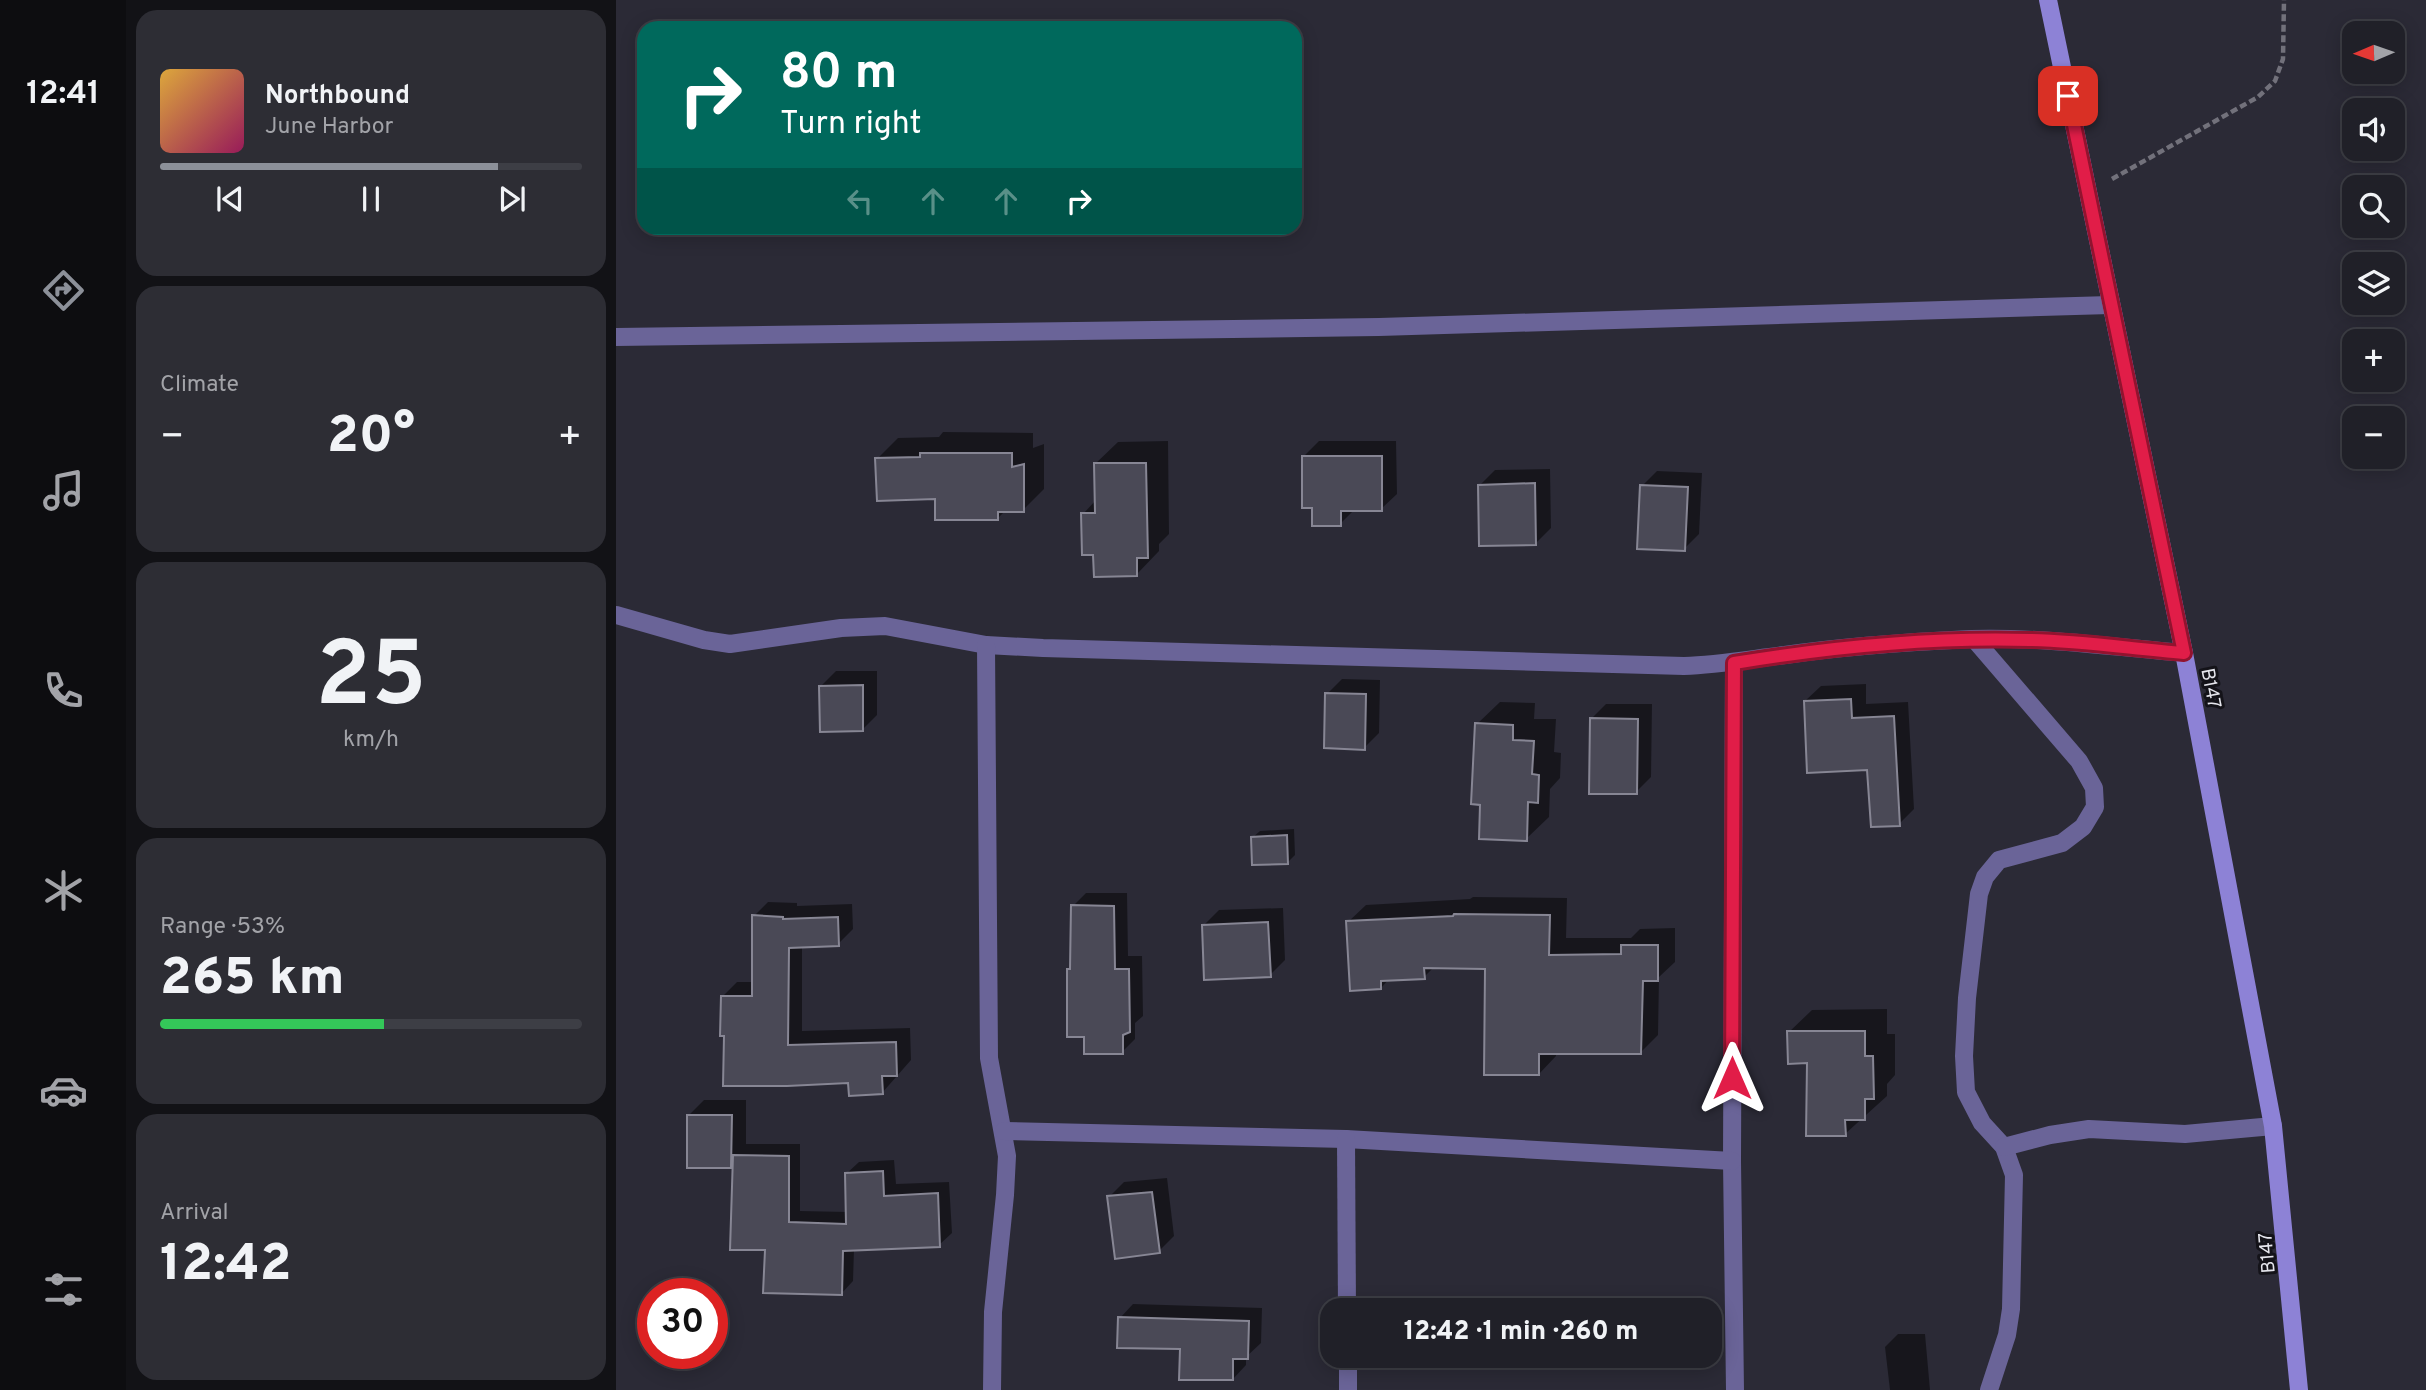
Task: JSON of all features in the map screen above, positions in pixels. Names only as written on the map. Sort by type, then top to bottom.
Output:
[{"type":"main road","name":"B147","points":[[2048,0],[2184,653],[2273,1126],[2299,1390]]},
{"type":"street","points":[[616,337],[1379,327],[2110,305]]},
{"type":"street","points":[[616,615],[704,640],[730,644],[841,628],[885,626],[986,645],[1684,666],[1734,663],[1786,654],[1867,646],[1974,639],[2034,640],[2184,653]]},
{"type":"street","points":[[1974,639],[2079,761],[2094,788],[2095,807],[2083,827],[2062,843],[1999,860],[1984,877],[1979,894],[1966,998],[1966,1092],[1982,1123],[2004,1147],[2014,1175],[2011,1309],[2007,1335],[1989,1390]]},
{"type":"street","points":[[986,645],[989,1058],[1007,1156],[993,1312],[992,1390]]},
{"type":"street","points":[[1734,663],[1732,1161],[1735,1390]]},
{"type":"street","points":[[2004,1147],[2050,1135],[2089,1129],[2185,1134],[2273,1126]]},
{"type":"street","points":[[1004,1131],[1346,1139],[1732,1161]]},
{"type":"street","points":[[1346,1139],[1347,1298]]},
{"type":"street","points":[[1348,1368],[1348,1390]]},
{"type":"path","points":[[2087,193],[2258,97],[2275,82],[2283,60],[2284,0]]},
{"type":"building","points":[[920,453],[1012,453],[1012,467],[1024,464],[1024,512],[998,512],[998,520],[935,520],[935,499],[877,501],[875,458],[920,457]]},
{"type":"building","points":[[1302,456],[1382,456],[1382,511],[1341,511],[1341,526],[1312,526],[1312,508],[1302,508]]},
{"type":"building","points":[[1094,463],[1146,463],[1148,558],[1137,558],[1137,576],[1094,577],[1093,555],[1082,555],[1081,513],[1095,513]]},
{"type":"building","points":[[1535,483],[1536,545],[1479,546],[1478,485]]},
{"type":"building","points":[[1640,485],[1688,487],[1685,551],[1637,549]]},
{"type":"building","points":[[863,685],[863,731],[820,732],[819,686]]},
{"type":"building","points":[[1325,693],[1366,694],[1365,750],[1324,748]]},
{"type":"building","points":[[1851,699],[1852,718],[1894,716],[1900,826],[1871,827],[1867,770],[1807,773],[1804,701]]},
{"type":"building","points":[[1590,718],[1638,719],[1637,794],[1589,794]]},
{"type":"building","points":[[1475,723],[1513,725],[1513,740],[1534,741],[1532,774],[1539,775],[1538,803],[1528,802],[1527,841],[1479,839],[1480,805],[1471,804]]},
{"type":"building","points":[[1287,835],[1288,864],[1252,865],[1251,837]]},
{"type":"building","points":[[1071,905],[1114,906],[1115,969],[1129,969],[1130,1032],[1123,1035],[1123,1054],[1084,1054],[1084,1037],[1067,1037]]},
{"type":"building","points":[[1454,914],[1550,915],[1549,955],[1621,954],[1621,945],[1658,945],[1658,981],[1643,981],[1641,1054],[1539,1054],[1539,1075],[1484,1075],[1485,969],[1424,968],[1425,979],[1381,981],[1381,989],[1350,991],[1346,921]]},
{"type":"building","points":[[752,915],[783,919],[838,917],[839,946],[789,948],[788,1045],[896,1042],[897,1076],[882,1076],[883,1094],[849,1096],[848,1083],[723,1086],[724,1036],[720,1036],[721,996],[752,996]]},
{"type":"building","points":[[1268,922],[1271,977],[1204,980],[1202,925]]},
{"type":"building","points":[[1787,1031],[1865,1031],[1865,1056],[1873,1056],[1874,1099],[1865,1099],[1865,1120],[1845,1120],[1846,1136],[1806,1136],[1807,1063],[1788,1064]]},
{"type":"building","points":[[687,1115],[732,1115],[731,1168],[687,1168]]},
{"type":"building","points":[[733,1155],[789,1156],[789,1222],[846,1224],[845,1173],[883,1171],[884,1196],[938,1193],[940,1247],[843,1251],[842,1295],[763,1293],[765,1250],[730,1250]]},
{"type":"building","points":[[1152,1192],[1160,1253],[1115,1259],[1107,1196]]},
{"type":"building","points":[[1118,1317],[1249,1321],[1248,1359],[1233,1359],[1233,1380],[1179,1380],[1180,1349],[1117,1348]]},
{"type":"route","points":[[1732,1078],[1734,663],[1786,654],[1974,639],[2034,640],[2184,653],[2068,96]]}]
